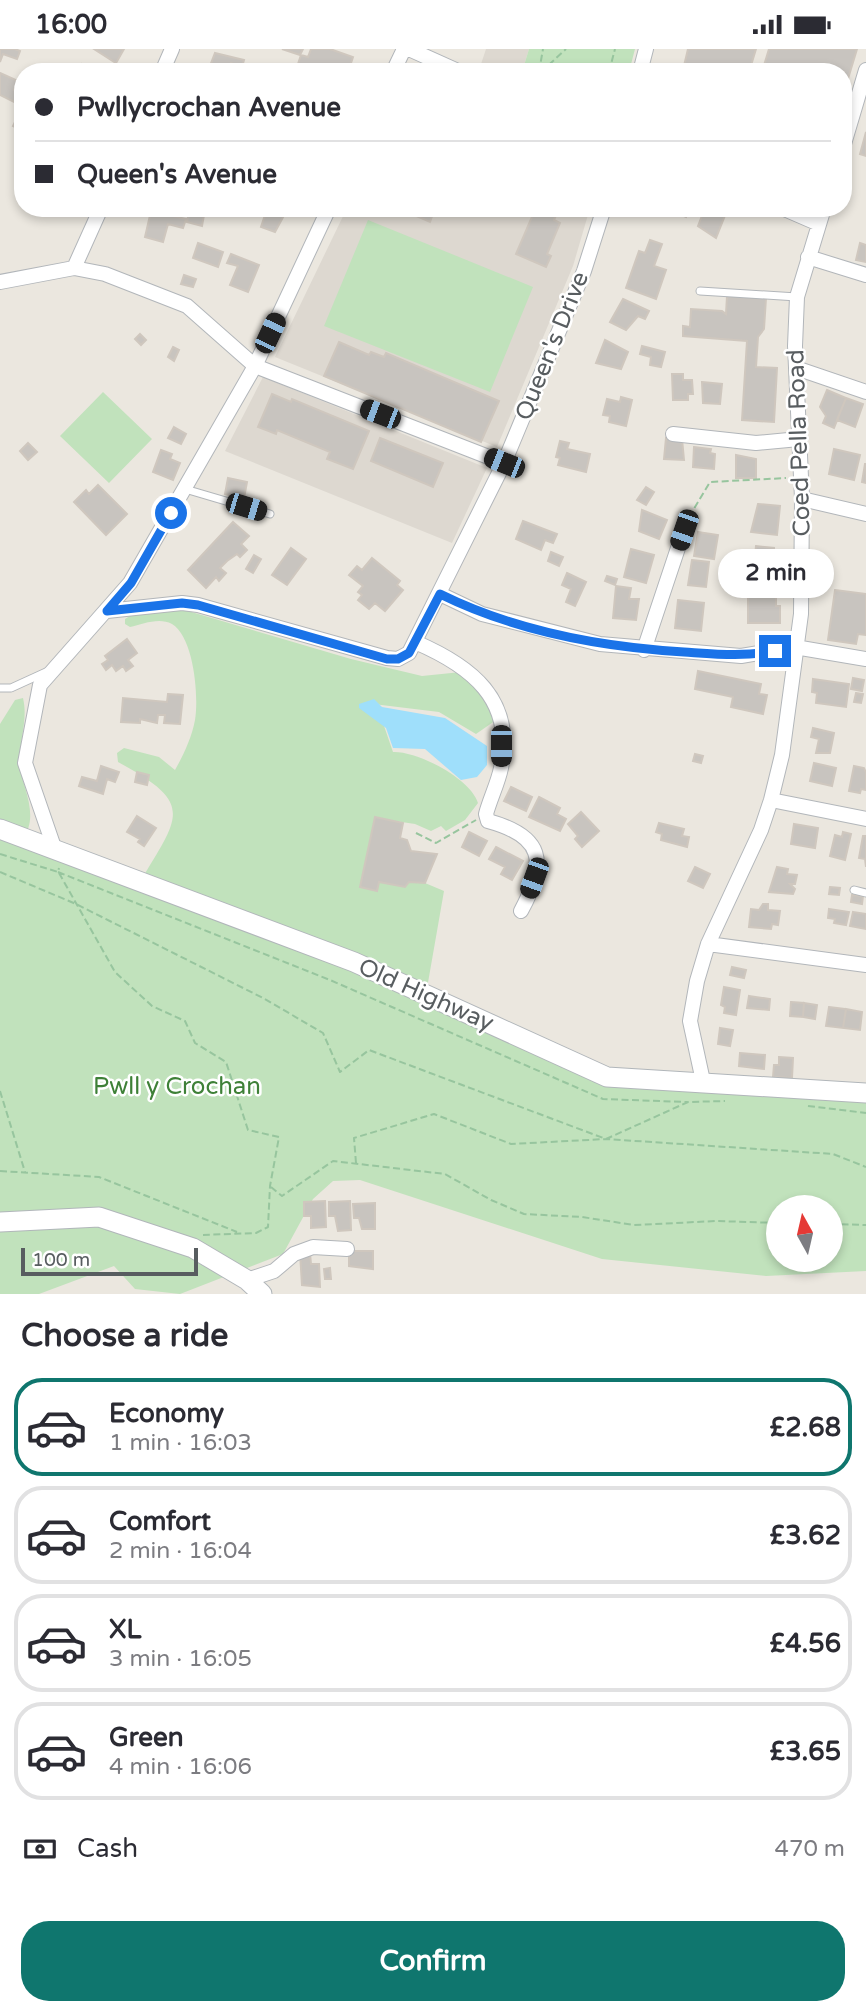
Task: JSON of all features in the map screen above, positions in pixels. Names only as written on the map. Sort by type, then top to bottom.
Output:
[{"type":"street","points":[[406,49],[439,63]]},
{"type":"street","points":[[852,120],[866,70]]},
{"type":"street","points":[[74,268],[97,217]]},
{"type":"street","points":[[59,859],[33,785],[37,767],[29,744],[40,685],[131,583],[255,366],[325,217]]},
{"type":"street","name":"Queen's Drive","points":[[415,642],[504,463],[584,271],[601,217]]},
{"type":"street","points":[[803,217],[819,224]]},
{"type":"street","name":"Coed Pella Road","points":[[703,1081],[690,1021],[708,944],[761,829],[782,755],[803,589],[796,368],[797,297],[821,217]]},
{"type":"street","points":[[808,257],[866,275]]},
{"type":"street","points":[[0,282],[74,268],[105,274],[187,306],[255,366],[504,463]]},
{"type":"street","points":[[796,368],[866,391]]},
{"type":"street","points":[[673,434],[756,443],[799,439]]},
{"type":"street","points":[[802,499],[866,515]]},
{"type":"street","points":[[644,650],[684,530]]},
{"type":"street","points":[[440,594],[482,614],[600,644],[644,650],[741,656],[795,647],[866,659]]},
{"type":"street","points":[[107,611],[182,603],[198,605],[387,659],[398,659],[409,653],[415,642],[471,671],[492,697],[502,726],[501,767],[485,814],[488,821],[515,829],[530,839],[536,856],[534,878],[521,911]]},
{"type":"street","points":[[771,800],[866,819]]},
{"type":"street","name":"Old Highway","points":[[0,829],[59,859],[355,962],[607,1077],[866,1093]]},
{"type":"street","points":[[708,944],[866,965]]},
{"type":"street","points":[[0,1221],[99,1217],[193,1248],[247,1280],[262,1294]]},
{"type":"street","points":[[247,1280],[274,1271],[293,1254],[313,1247],[346,1249]]},
{"type":"lane","points":[[700,291],[797,297]]},
{"type":"lane","points":[[185,489],[270,514]]},
{"type":"lane","points":[[0,688],[11,688],[56,667]]},
{"type":"lane","points":[[854,890],[866,893]]},
{"type":"path","points":[[550,63],[566,49]]},
{"type":"path","points":[[684,530],[684,525],[710,482],[801,477]]},
{"type":"path","points":[[416,834],[436,843],[485,814]]},
{"type":"path","points":[[0,853],[59,859],[603,1099],[734,1101]]},
{"type":"path","points":[[59,859],[76,904],[115,972],[152,1006],[185,1021],[195,1043],[226,1062],[248,1130],[279,1137],[270,1186],[268,1227],[256,1233],[198,1236],[193,1248]]},
{"type":"path","points":[[0,872],[76,904],[263,998],[323,1033],[340,1072],[369,1050],[606,1139],[688,1102]]},
{"type":"path","points":[[0,1091],[25,1173]]},
{"type":"path","points":[[798,1105],[866,1113]]},
{"type":"path","points":[[356,1163],[354,1138],[434,1114],[511,1144],[606,1139],[834,1154],[866,1167]]},
{"type":"path","points":[[270,1186],[282,1196],[333,1160],[445,1174],[491,1200],[524,1214],[582,1217],[634,1225],[717,1221],[766,1223]]},
{"type":"path","points":[[0,1171],[99,1177],[238,1232]]},
{"type":"path","points":[[844,1224],[866,1225]]},
{"type":"shaded area","points":[[486,49],[529,49],[525,63],[481,63]]},
{"type":"shaded area","points":[[343,217],[587,217],[573,266],[497,447],[275,357]]},
{"type":"shaded area","points":[[263,377],[487,468],[452,543],[225,451]]},
{"type":"green space","points":[[529,49],[635,49],[631,63],[525,63]]},
{"type":"green space","points":[[368,220],[533,287],[490,392],[324,326]]},
{"type":"green space","points":[[103,392],[152,439],[109,483],[60,436]]},
{"type":"green space","name":"Pwll y Crochan","points":[[166,610],[188,611],[351,659],[422,676],[471,671],[499,718],[476,734],[439,712],[365,703],[383,723],[393,752],[416,756],[442,768],[465,785],[478,803],[465,820],[446,831],[441,826],[431,831],[415,824],[375,818],[360,887],[377,891],[379,882],[405,887],[409,882],[425,883],[444,891],[426,994],[607,1077],[866,1093],[866,1271],[766,1276],[602,1259],[360,1180],[333,1181],[313,1199],[283,1254],[180,1294],[135,1289],[114,1266],[39,1294],[0,1294],[0,829],[140,882],[164,841],[173,813],[170,801],[160,789],[118,762],[117,753],[124,748],[159,757],[175,770],[195,720],[193,668],[190,654],[179,631],[172,624],[162,621],[130,627],[125,624],[125,619],[133,614]]},
{"type":"green space","points":[[23,698],[25,713],[20,759],[29,803],[28,829],[0,823],[0,724],[15,700]]},
{"type":"water","points":[[374,699],[382,707],[445,718],[487,746],[487,765],[477,777],[461,780],[425,749],[393,748],[386,728],[359,708],[359,704]]},
{"type":"building","points":[[0,49],[20,51],[17,59],[3,54],[0,62]]},
{"type":"building","points":[[94,49],[124,49],[116,63]]},
{"type":"building","points":[[282,49],[303,49],[300,55]]},
{"type":"building","points":[[311,49],[330,49],[353,57],[351,63],[298,63],[301,55],[308,57]]},
{"type":"building","points":[[688,49],[756,49],[752,63],[685,63]]},
{"type":"building","points":[[769,49],[857,49],[852,66],[852,63],[765,63]]},
{"type":"building","points":[[215,53],[244,60],[243,63],[211,63]]},
{"type":"building","points":[[0,73],[14,79],[14,102],[0,95]]},
{"type":"building","points":[[866,132],[866,156],[860,154]]},
{"type":"building","points":[[150,217],[186,219],[183,228],[168,224],[163,242],[145,237]]},
{"type":"building","points":[[188,217],[204,217],[202,226],[187,222]]},
{"type":"building","points":[[264,217],[283,217],[275,232],[261,227]]},
{"type":"building","points":[[419,217],[432,217],[430,222]]},
{"type":"building","points":[[532,217],[555,217],[554,220],[560,223],[547,254],[551,256],[546,267],[516,254]]},
{"type":"building","points":[[702,217],[724,217],[716,238],[698,226]]},
{"type":"building","points":[[650,240],[662,244],[654,266],[666,270],[656,299],[626,288],[639,251],[645,253]]},
{"type":"building","points":[[198,243],[223,252],[218,267],[193,258]]},
{"type":"building","points":[[860,243],[866,245],[866,262],[856,260]]},
{"type":"building","points":[[231,254],[259,265],[248,292],[230,285],[238,266],[227,263]]},
{"type":"building","points":[[184,275],[196,279],[193,287],[181,284]]},
{"type":"building","points":[[727,296],[766,298],[764,329],[758,337],[756,367],[777,368],[774,422],[742,420],[747,341],[683,336],[683,326],[690,327],[691,309],[722,311],[726,314]]},
{"type":"building","points":[[623,299],[649,311],[645,319],[638,316],[626,330],[610,322]]},
{"type":"building","points":[[140,334],[146,340],[141,345],[135,339]]},
{"type":"building","points":[[605,340],[628,352],[621,369],[596,363]]},
{"type":"building","points":[[339,342],[369,355],[371,352],[384,357],[386,353],[499,401],[481,442],[324,376]]},
{"type":"building","points":[[642,346],[665,352],[661,367],[650,365],[651,357],[640,354]]},
{"type":"building","points":[[173,347],[179,350],[174,361],[168,357]]},
{"type":"building","points":[[672,374],[683,374],[683,380],[692,380],[693,394],[688,394],[688,400],[673,400]]},
{"type":"building","points":[[702,382],[722,384],[720,404],[703,403]]},
{"type":"building","points":[[827,390],[846,398],[834,428],[823,423],[826,416],[820,407]]},
{"type":"building","points":[[272,394],[291,402],[292,399],[369,431],[353,469],[327,459],[330,452],[277,430],[276,434],[258,427]]},
{"type":"building","points":[[621,397],[632,400],[626,426],[609,422],[610,416],[603,415],[607,399],[620,402]]},
{"type":"building","points":[[846,398],[863,404],[855,427],[837,420]]},
{"type":"building","points":[[174,427],[186,434],[181,444],[168,438]]},
{"type":"building","points":[[380,438],[443,463],[433,487],[371,461]]},
{"type":"building","points":[[666,438],[682,439],[684,460],[664,459]]},
{"type":"building","points":[[560,441],[569,443],[567,449],[590,454],[586,472],[558,465],[560,458],[556,457]]},
{"type":"building","points":[[28,443],[37,452],[28,460],[20,451]]},
{"type":"building","points":[[694,447],[711,449],[710,453],[715,454],[714,469],[693,467]]},
{"type":"building","points":[[834,449],[860,455],[854,480],[829,474]]},
{"type":"building","points":[[161,450],[172,454],[170,459],[180,463],[173,480],[153,472]]},
{"type":"building","points":[[736,455],[756,459],[756,478],[736,478]]},
{"type":"building","points":[[866,464],[866,483],[862,482]]},
{"type":"building","points":[[228,478],[247,482],[244,498],[225,494]]},
{"type":"building","points":[[98,485],[127,514],[106,535],[74,502],[86,490],[89,494]]},
{"type":"building","points":[[646,487],[654,492],[646,505],[637,500]]},
{"type":"building","points":[[758,504],[780,506],[777,535],[751,532]]},
{"type":"building","points":[[642,510],[667,520],[659,539],[639,531]]},
{"type":"building","points":[[523,521],[557,534],[553,543],[545,540],[541,550],[516,539]]},
{"type":"building","points":[[233,522],[249,536],[241,544],[247,550],[240,557],[237,554],[227,561],[220,568],[226,573],[219,581],[216,577],[206,588],[188,570]]},
{"type":"building","points":[[698,532],[718,535],[714,559],[694,556]]},
{"type":"building","points":[[756,546],[774,548],[774,555],[779,555],[778,567],[754,565]]},
{"type":"building","points":[[291,548],[306,559],[287,585],[272,575]]},
{"type":"building","points":[[631,549],[654,555],[646,583],[624,577]]},
{"type":"building","points":[[551,552],[563,557],[559,566],[548,561]]},
{"type":"building","points":[[254,555],[261,559],[253,573],[246,569]]},
{"type":"building","points":[[372,558],[400,581],[397,585],[403,590],[385,611],[375,603],[369,609],[358,600],[362,595],[358,592],[363,586],[349,575],[357,566],[362,570]]},
{"type":"building","points":[[692,560],[709,562],[706,587],[688,585]]},
{"type":"building","points":[[567,573],[586,582],[575,606],[566,602],[571,589],[562,585]]},
{"type":"building","points":[[607,576],[617,579],[615,585],[605,581]]},
{"type":"building","points":[[616,586],[631,588],[629,599],[639,599],[636,620],[613,618]]},
{"type":"building","points":[[835,590],[866,594],[866,635],[858,634],[856,644],[828,640]]},
{"type":"building","points":[[748,592],[776,593],[776,606],[780,606],[780,623],[748,623]]},
{"type":"building","points":[[678,600],[704,603],[701,631],[675,628]]},
{"type":"building","points":[[127,639],[137,653],[128,660],[133,666],[126,671],[123,666],[116,671],[112,665],[106,670],[102,664],[108,660],[105,656]]},
{"type":"building","points":[[698,671],[761,684],[759,694],[767,695],[763,714],[731,707],[733,697],[695,689]]},
{"type":"building","points":[[853,678],[864,680],[862,691],[851,689]]},
{"type":"building","points":[[813,679],[849,684],[846,707],[816,703],[817,693],[812,692]]},
{"type":"building","points":[[856,693],[863,694],[861,703],[854,702]]},
{"type":"building","points":[[168,694],[183,695],[180,724],[164,723],[165,715],[158,715],[157,723],[140,719],[140,723],[121,722],[123,698],[167,702]]},
{"type":"building","points":[[813,728],[834,733],[830,753],[816,753],[819,739],[811,737]]},
{"type":"building","points":[[695,754],[703,756],[701,763],[693,761]]},
{"type":"building","points":[[814,763],[836,768],[832,786],[810,781]]},
{"type":"building","points":[[101,766],[119,772],[115,782],[107,779],[103,794],[79,786],[82,777],[97,781]]},
{"type":"building","points":[[854,766],[864,768],[866,773],[866,790],[861,789],[860,793],[849,791]]},
{"type":"building","points":[[137,772],[149,775],[147,785],[135,782]]},
{"type":"building","points":[[511,787],[532,797],[526,811],[504,801]]},
{"type":"building","points":[[539,797],[560,808],[557,814],[566,819],[560,831],[529,817]]},
{"type":"building","points":[[581,812],[599,831],[582,847],[575,839],[578,836],[568,824]]},
{"type":"building","points":[[137,816],[156,828],[144,846],[138,842],[140,839],[127,832]]},
{"type":"building","points":[[375,817],[403,823],[400,838],[407,840],[411,851],[437,854],[425,883],[409,882],[405,887],[379,882],[377,891],[360,887]]},
{"type":"building","points":[[659,823],[684,829],[682,836],[689,837],[687,847],[661,840],[662,834],[656,832]]},
{"type":"building","points":[[794,824],[818,828],[815,848],[791,844]]},
{"type":"building","points":[[469,832],[487,841],[479,856],[462,847]]},
{"type":"building","points":[[843,832],[851,834],[845,860],[830,856],[835,835],[842,837]]},
{"type":"building","points":[[863,836],[866,836],[866,867],[865,859],[859,858]]},
{"type":"building","points":[[496,847],[523,861],[512,880],[501,874],[505,867],[489,859]]},
{"type":"building","points":[[695,867],[710,874],[703,888],[688,881]]},
{"type":"building","points":[[777,867],[788,869],[787,874],[797,875],[795,884],[790,884],[795,889],[793,894],[769,892]]},
{"type":"building","points":[[830,887],[840,888],[839,895],[829,894]]},
{"type":"building","points":[[852,895],[863,896],[862,904],[851,902]]},
{"type":"building","points":[[763,904],[768,904],[768,910],[780,911],[778,925],[772,924],[771,929],[749,927],[751,909],[759,910]]},
{"type":"building","points":[[829,909],[849,912],[846,925],[834,923],[835,919],[828,918]]},
{"type":"building","points":[[853,912],[866,914],[866,929],[850,926]]},
{"type":"building","points":[[732,967],[746,970],[744,978],[730,975]]},
{"type":"building","points":[[724,987],[740,990],[736,1015],[724,1013],[725,1007],[721,1005]]},
{"type":"building","points":[[749,996],[770,999],[769,1010],[747,1008]]},
{"type":"building","points":[[791,1002],[804,1003],[803,1017],[790,1016]]},
{"type":"building","points":[[804,1003],[817,1005],[815,1019],[803,1017]]},
{"type":"building","points":[[829,1007],[846,1009],[843,1028],[826,1026]]},
{"type":"building","points":[[846,1009],[862,1012],[860,1030],[843,1028]]},
{"type":"building","points":[[720,1028],[733,1030],[730,1046],[718,1044]]},
{"type":"building","points":[[740,1053],[765,1055],[764,1069],[739,1066]]},
{"type":"building","points":[[779,1057],[793,1058],[792,1078],[773,1077],[774,1065],[779,1065]]},
{"type":"building","points":[[325,1201],[326,1227],[311,1228],[311,1216],[304,1216],[304,1202]]},
{"type":"building","points":[[350,1201],[351,1230],[338,1231],[335,1216],[329,1216],[329,1202]]},
{"type":"building","points":[[375,1203],[375,1229],[362,1229],[359,1218],[354,1218],[353,1204]]},
{"type":"building","points":[[349,1251],[373,1251],[373,1269],[349,1266]]},
{"type":"building","points":[[300,1253],[310,1253],[311,1264],[319,1264],[320,1287],[302,1285]]},
{"type":"building","points":[[330,1268],[331,1279],[325,1279],[324,1269]]},
{"type":"route","points":[[171,513],[131,583],[107,611],[151,605],[198,605],[387,659],[398,659],[409,653],[440,594],[482,614],[600,644],[644,650],[741,656],[775,651]]}]
